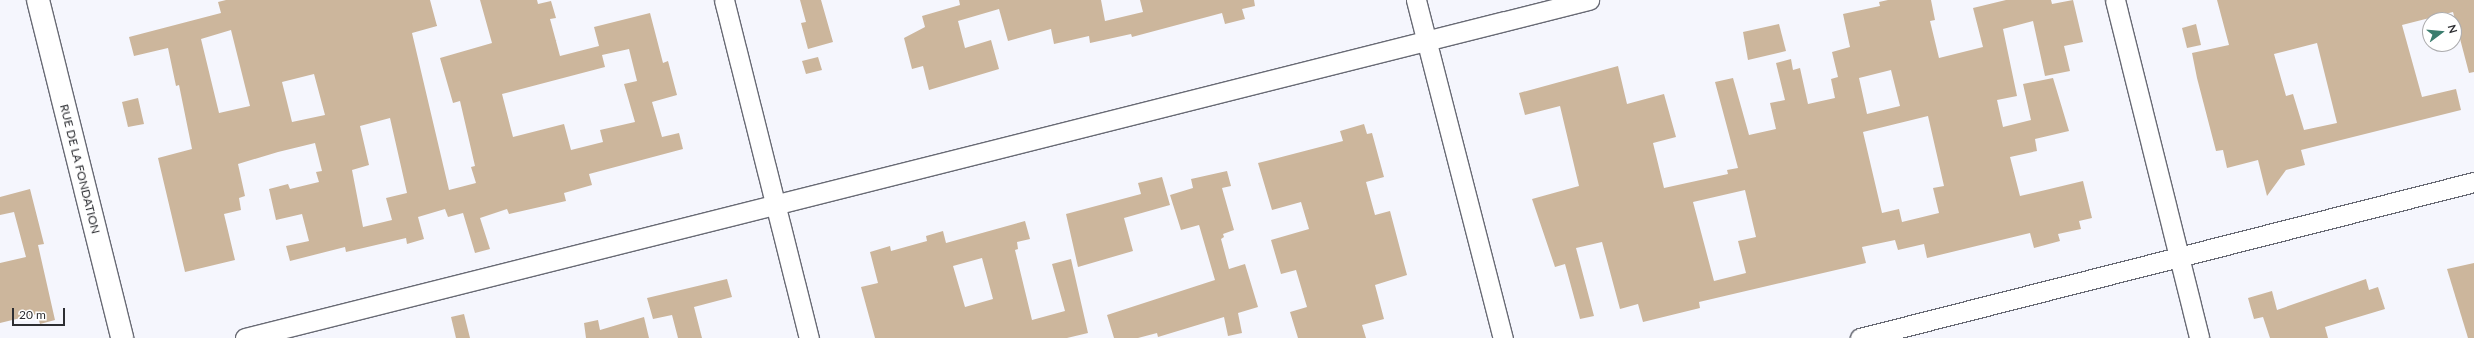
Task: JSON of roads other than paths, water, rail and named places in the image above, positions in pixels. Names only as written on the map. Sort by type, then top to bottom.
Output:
[{"type":"street","name":"RUE DE LA FONDATION","points":[[38,0],[122,338]]},
{"type":"street","points":[[724,0],[809,338]]},
{"type":"street","points":[[1416,0],[1504,338]]},
{"type":"street","points":[[245,338],[776,207],[1427,43],[1589,0]]},
{"type":"street","points":[[2115,0],[2199,338]]},
{"type":"street","points":[[1860,338],[2179,259],[2474,182]]}]
